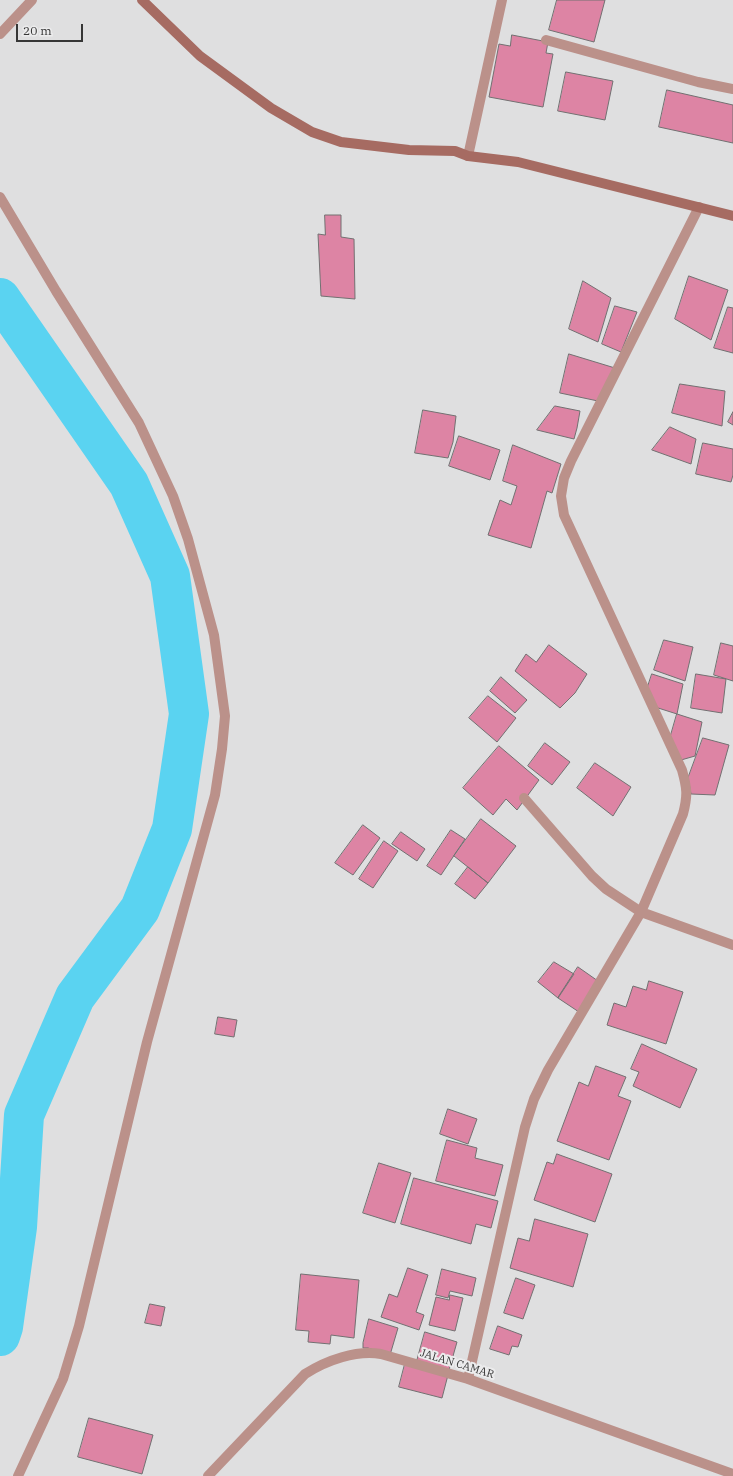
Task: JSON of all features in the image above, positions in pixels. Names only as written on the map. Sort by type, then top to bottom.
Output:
[{"type":"street","points":[[0,34],[32,0]]},
{"type":"street","points":[[142,0],[200,56],[271,108],[312,132],[341,142],[410,150],[455,151],[468,156],[518,162],[733,216]]},
{"type":"street","points":[[468,156],[502,0]]},
{"type":"street","points":[[546,40],[698,82],[733,89]]},
{"type":"street","points":[[0,197],[56,291],[139,423],[173,496],[188,539],[214,636],[225,716],[215,795],[147,1042],[79,1326],[63,1380],[18,1476]]},
{"type":"street","points":[[468,1379],[523,1134],[534,1099],[548,1070],[641,912],[683,814],[687,800],[682,770],[564,515],[561,496],[564,478],[571,461],[699,207]]},
{"type":"street","points":[[524,798],[592,876],[606,889],[641,912],[733,945]]},
{"type":"street","name":"JALAN CAMAR","points":[[208,1476],[301,1377],[321,1364],[359,1353],[369,1352],[381,1354],[468,1379],[733,1474]]},
{"type":"building","points":[[557,0],[605,0],[594,42],[549,30]]},
{"type":"building","points":[[512,35],[548,42],[546,53],[553,54],[543,107],[489,97],[499,44],[510,46]]},
{"type":"building","points":[[566,72],[613,81],[605,120],[558,111]]},
{"type":"building","points":[[667,90],[733,105],[733,143],[659,127]]},
{"type":"building","points":[[325,215],[341,215],[341,237],[354,239],[355,299],[321,296],[318,234],[325,235]]},
{"type":"building","points":[[689,276],[728,290],[711,340],[675,319]]},
{"type":"building","points":[[583,281],[611,298],[598,342],[569,329]]},
{"type":"building","points":[[615,306],[637,312],[621,352],[602,344]]},
{"type":"building","points":[[728,307],[733,308],[733,353],[714,348]]},
{"type":"building","points":[[569,354],[615,368],[598,401],[560,393]]},
{"type":"building","points":[[680,384],[725,391],[722,426],[672,413]]},
{"type":"building","points":[[555,406],[580,411],[574,439],[537,430]]},
{"type":"building","points":[[423,410],[456,416],[453,442],[448,458],[415,453]]},
{"type":"building","points":[[733,412],[733,425],[728,422]]},
{"type":"building","points":[[670,427],[696,439],[691,464],[652,450]]},
{"type":"building","points":[[459,436],[500,450],[490,480],[449,466]]},
{"type":"building","points":[[703,443],[733,449],[733,475],[731,482],[696,474]]},
{"type":"building","points":[[513,445],[561,464],[552,493],[547,491],[531,548],[488,535],[500,500],[511,505],[517,486],[503,481]]},
{"type":"building","points":[[664,640],[693,647],[685,681],[654,670]]},
{"type":"building","points":[[721,643],[733,646],[733,681],[714,675]]},
{"type":"building","points":[[549,645],[587,674],[575,693],[560,708],[515,671],[526,654],[536,662]]},
{"type":"building","points":[[652,674],[683,684],[677,714],[655,707],[647,689]]},
{"type":"building","points":[[696,674],[726,679],[722,713],[691,708]]},
{"type":"building","points":[[501,677],[527,700],[515,713],[490,691]]},
{"type":"building","points":[[488,696],[516,718],[497,742],[469,718]]},
{"type":"building","points":[[677,714],[702,722],[695,756],[681,760],[670,738]]},
{"type":"building","points":[[703,738],[729,745],[715,795],[691,794],[688,778]]},
{"type":"building","points":[[545,743],[570,762],[552,785],[528,766]]},
{"type":"building","points":[[499,746],[539,780],[517,810],[506,799],[493,815],[463,788]]},
{"type":"building","points":[[595,763],[631,787],[613,816],[577,788]]},
{"type":"building","points":[[481,819],[516,846],[488,883],[454,856]]},
{"type":"building","points":[[363,825],[380,838],[353,875],[335,863]]},
{"type":"building","points":[[451,830],[465,839],[441,875],[427,866]]},
{"type":"building","points":[[401,832],[425,849],[417,861],[392,844]]},
{"type":"building","points":[[384,841],[398,851],[373,888],[359,879]]},
{"type":"building","points":[[468,867],[488,883],[475,899],[455,884]]},
{"type":"building","points":[[554,962],[574,974],[558,998],[538,982]]},
{"type":"building","points":[[578,967],[598,981],[579,1012],[558,998]]},
{"type":"building","points":[[649,981],[683,992],[666,1044],[607,1025],[614,1003],[626,1007],[633,986],[646,990]]},
{"type":"building","points":[[218,1017],[237,1020],[234,1037],[215,1034]]},
{"type":"building","points":[[642,1044],[697,1069],[680,1108],[633,1086],[639,1072],[631,1069]]},
{"type":"building","points":[[596,1066],[626,1077],[618,1096],[631,1101],[609,1160],[557,1141],[579,1082],[588,1086]]},
{"type":"building","points":[[448,1109],[477,1119],[468,1144],[440,1134]]},
{"type":"building","points":[[447,1140],[477,1148],[475,1158],[503,1165],[495,1196],[436,1181]]},
{"type":"building","points":[[557,1154],[612,1174],[595,1222],[534,1200],[547,1162],[553,1164]]},
{"type":"building","points":[[379,1163],[411,1173],[395,1223],[363,1213]]},
{"type":"building","points":[[414,1178],[498,1201],[491,1228],[476,1224],[471,1244],[401,1224]]},
{"type":"building","points":[[535,1219],[588,1234],[573,1287],[510,1268],[518,1238],[529,1241]]},
{"type":"building","points":[[408,1268],[428,1275],[416,1312],[424,1315],[419,1330],[381,1317],[389,1294],[397,1297]]},
{"type":"building","points":[[442,1269],[476,1278],[472,1296],[450,1291],[448,1298],[436,1295]]},
{"type":"building","points":[[301,1274],[359,1280],[354,1338],[331,1335],[330,1344],[308,1342],[309,1331],[296,1330]]},
{"type":"building","points":[[516,1278],[535,1285],[523,1319],[504,1313]]},
{"type":"building","points":[[450,1295],[463,1298],[455,1331],[429,1325],[436,1297],[449,1300]]},
{"type":"building","points":[[150,1304],[165,1307],[161,1326],[145,1323]]},
{"type":"building","points":[[369,1319],[398,1328],[390,1355],[368,1348],[363,1348]]},
{"type":"building","points":[[498,1326],[522,1335],[518,1347],[512,1346],[509,1355],[490,1349]]},
{"type":"building","points":[[425,1332],[457,1342],[449,1370],[417,1361]]},
{"type":"building","points":[[405,1364],[448,1375],[442,1398],[399,1387]]},
{"type":"building","points":[[89,1418],[153,1435],[142,1474],[78,1457]]},
{"type":"waterway","points":[[0,298],[129,484],[170,576],[189,714],[172,829],[140,909],[75,997],[24,1115],[17,1227],[3,1327],[0,1336]]}]
